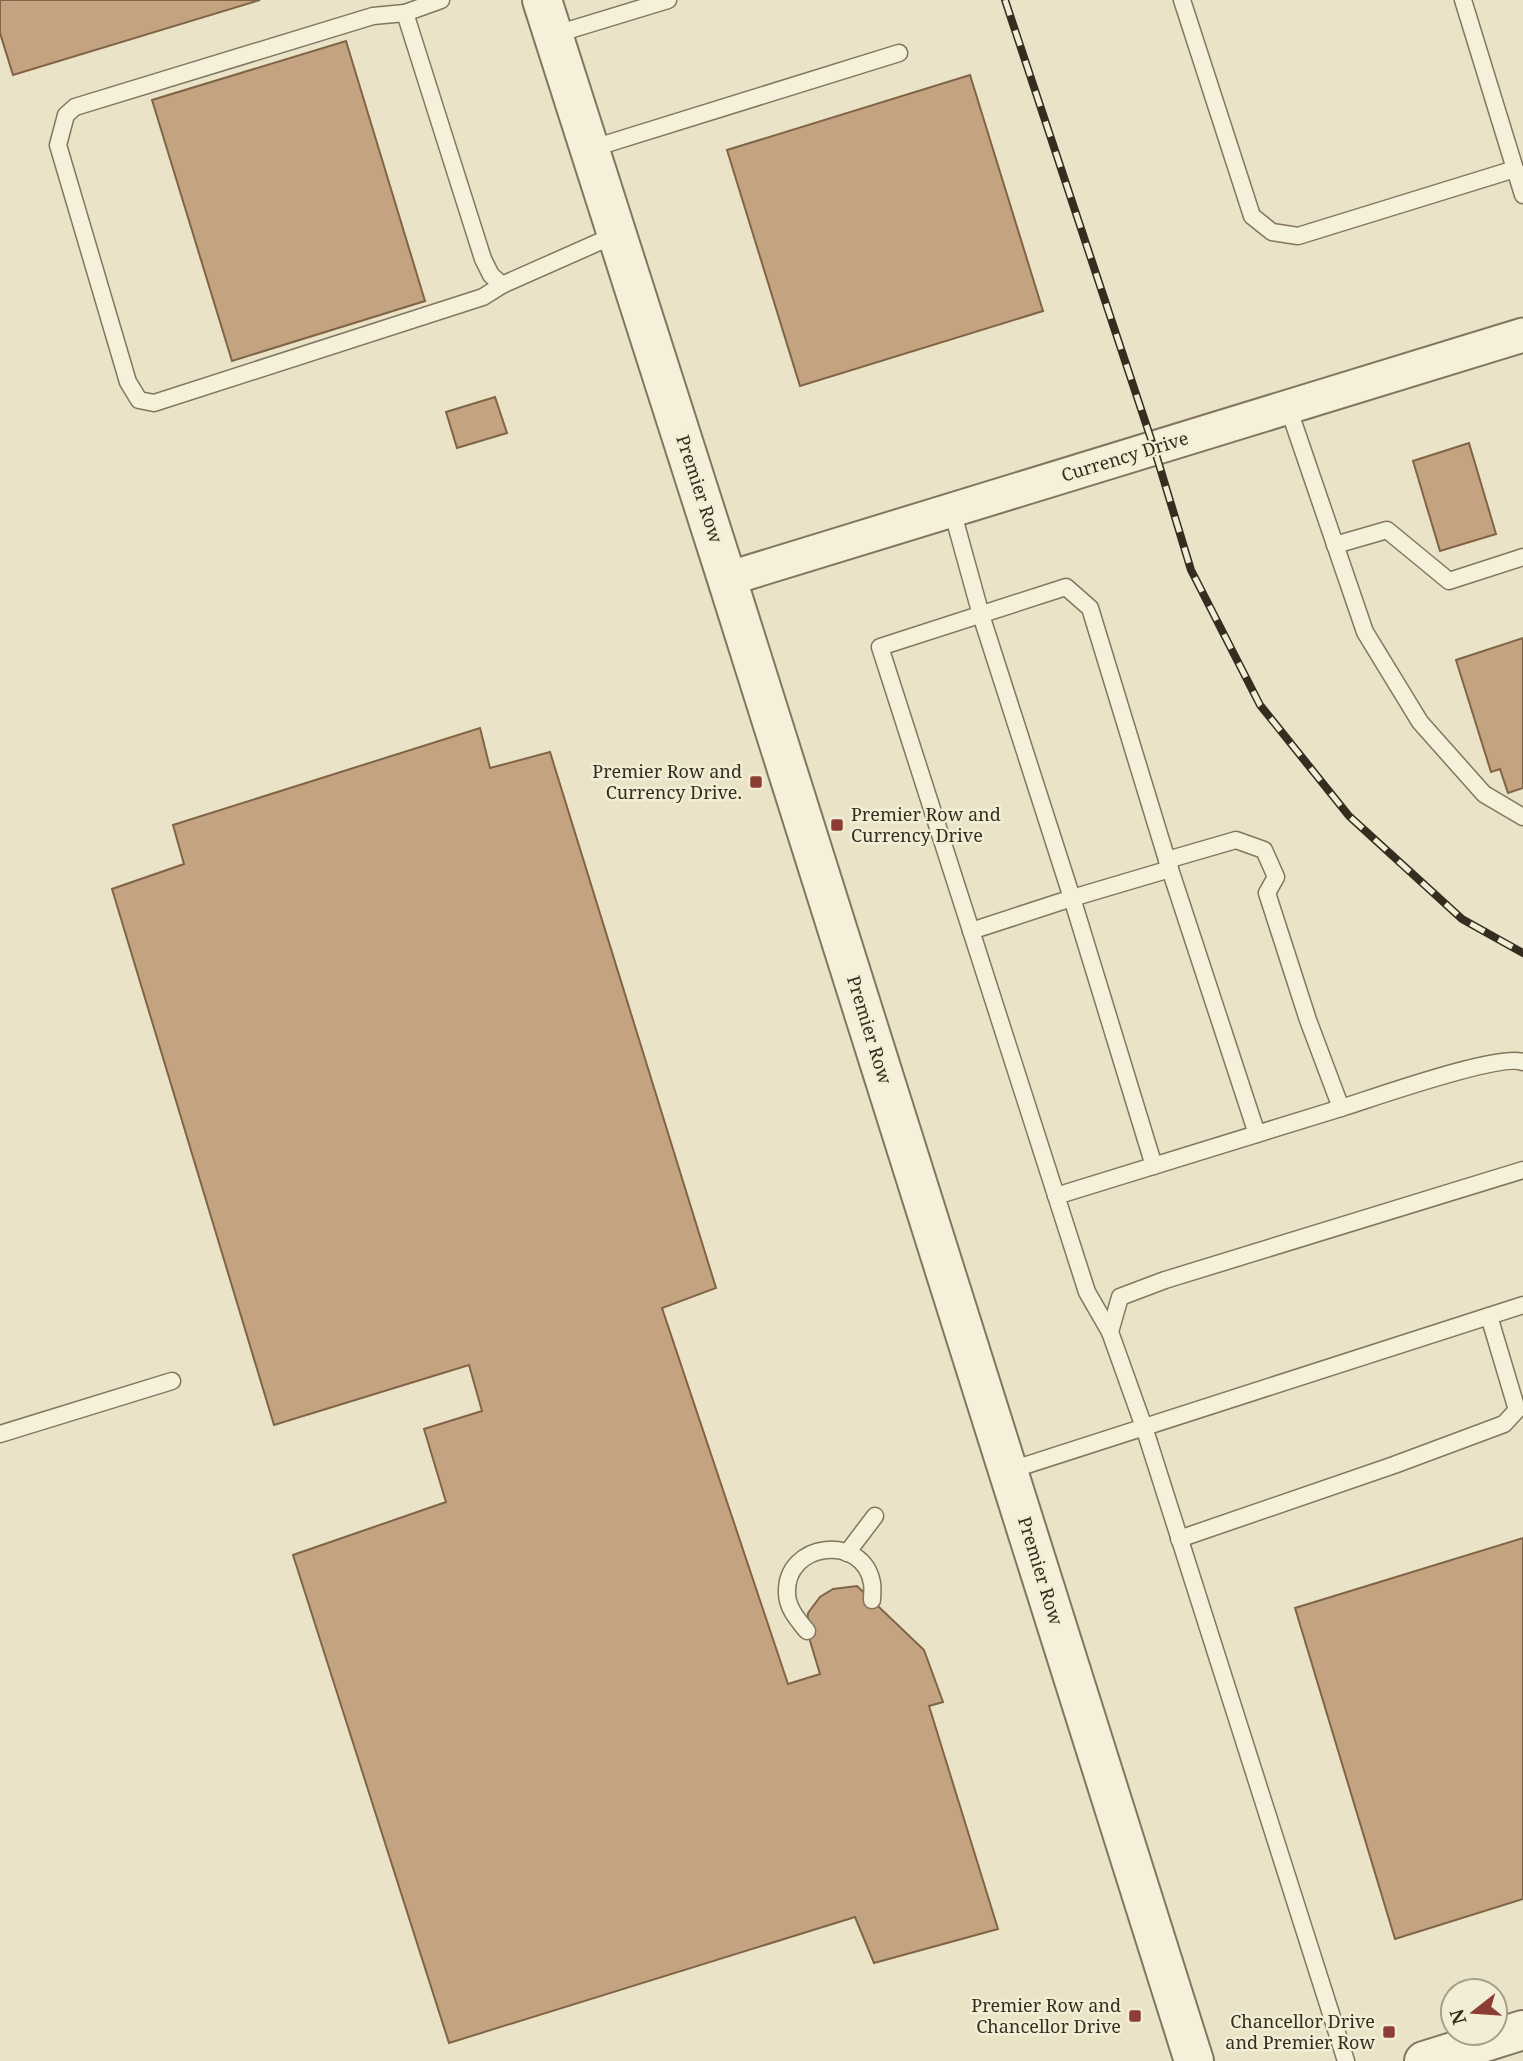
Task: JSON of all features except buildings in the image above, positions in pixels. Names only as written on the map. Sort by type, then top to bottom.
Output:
[{"type":"street","name":"Premier Row","points":[[548,18],[1194,2061]]},
{"type":"street","name":"Currency Drive","points":[[727,579],[1523,335]]},
{"type":"street","points":[[1424,2061],[1463,2055],[1523,2030]]},
{"type":"lane","points":[[441,0],[405,13],[373,16],[75,107],[66,115],[58,145],[128,382],[139,400],[154,403],[483,298],[502,285],[617,234]]},
{"type":"lane","points":[[548,18],[668,0]]},
{"type":"lane","points":[[1182,0],[1252,216],[1272,232],[1298,236],[1515,169]]},
{"type":"lane","points":[[1463,0],[1523,195]]},
{"type":"lane","points":[[405,13],[483,259],[491,275],[502,285]]},
{"type":"lane","points":[[590,149],[899,53]]},
{"type":"lane","points":[[1288,407],[1364,632],[1420,722],[1483,793],[1523,817]]},
{"type":"lane","points":[[952,510],[981,615],[1154,1166]]},
{"type":"lane","points":[[1335,545],[1387,530],[1449,581],[1523,557]]},
{"type":"lane","points":[[1257,1134],[1168,864],[1090,608],[1066,587],[880,647],[1087,1292],[1110,1332],[1144,1427],[1346,2061]]},
{"type":"lane","points":[[971,932],[1236,840],[1264,850],[1276,877],[1267,893],[1308,1020],[1342,1108]]},
{"type":"lane","points":[[1056,1196],[1490,1063],[1518,1060],[1523,1062]]},
{"type":"lane","points":[[1110,1332],[1121,1297],[1165,1280],[1523,1170]]},
{"type":"lane","points":[[1008,1471],[1523,1305]]},
{"type":"lane","points":[[1179,1539],[1504,1424],[1517,1410],[1489,1316]]},
{"type":"lane","points":[[0,1434],[172,1381]]},
{"type":"lane","points":[[847,1553],[875,1516]]},
{"type":"lane","points":[[807,1631],[796,1619],[787,1593],[792,1572],[805,1556],[832,1548],[857,1559],[867,1570],[872,1583],[873,1600]]},
{"type":"railway","points":[[1005,0],[1154,448],[1191,570],[1260,705],[1349,816],[1462,919],[1523,953]]},
{"type":"place","name":"Premier Row and Currency Drive.","points":[[756,782]]},
{"type":"place","name":"Premier Row and Currency Drive","points":[[837,825]]},
{"type":"place","name":"Premier Row and Chancellor Drive","points":[[1135,2016]]},
{"type":"place","name":"Chancellor Drive and Premier Row","points":[[1389,2032]]}]
